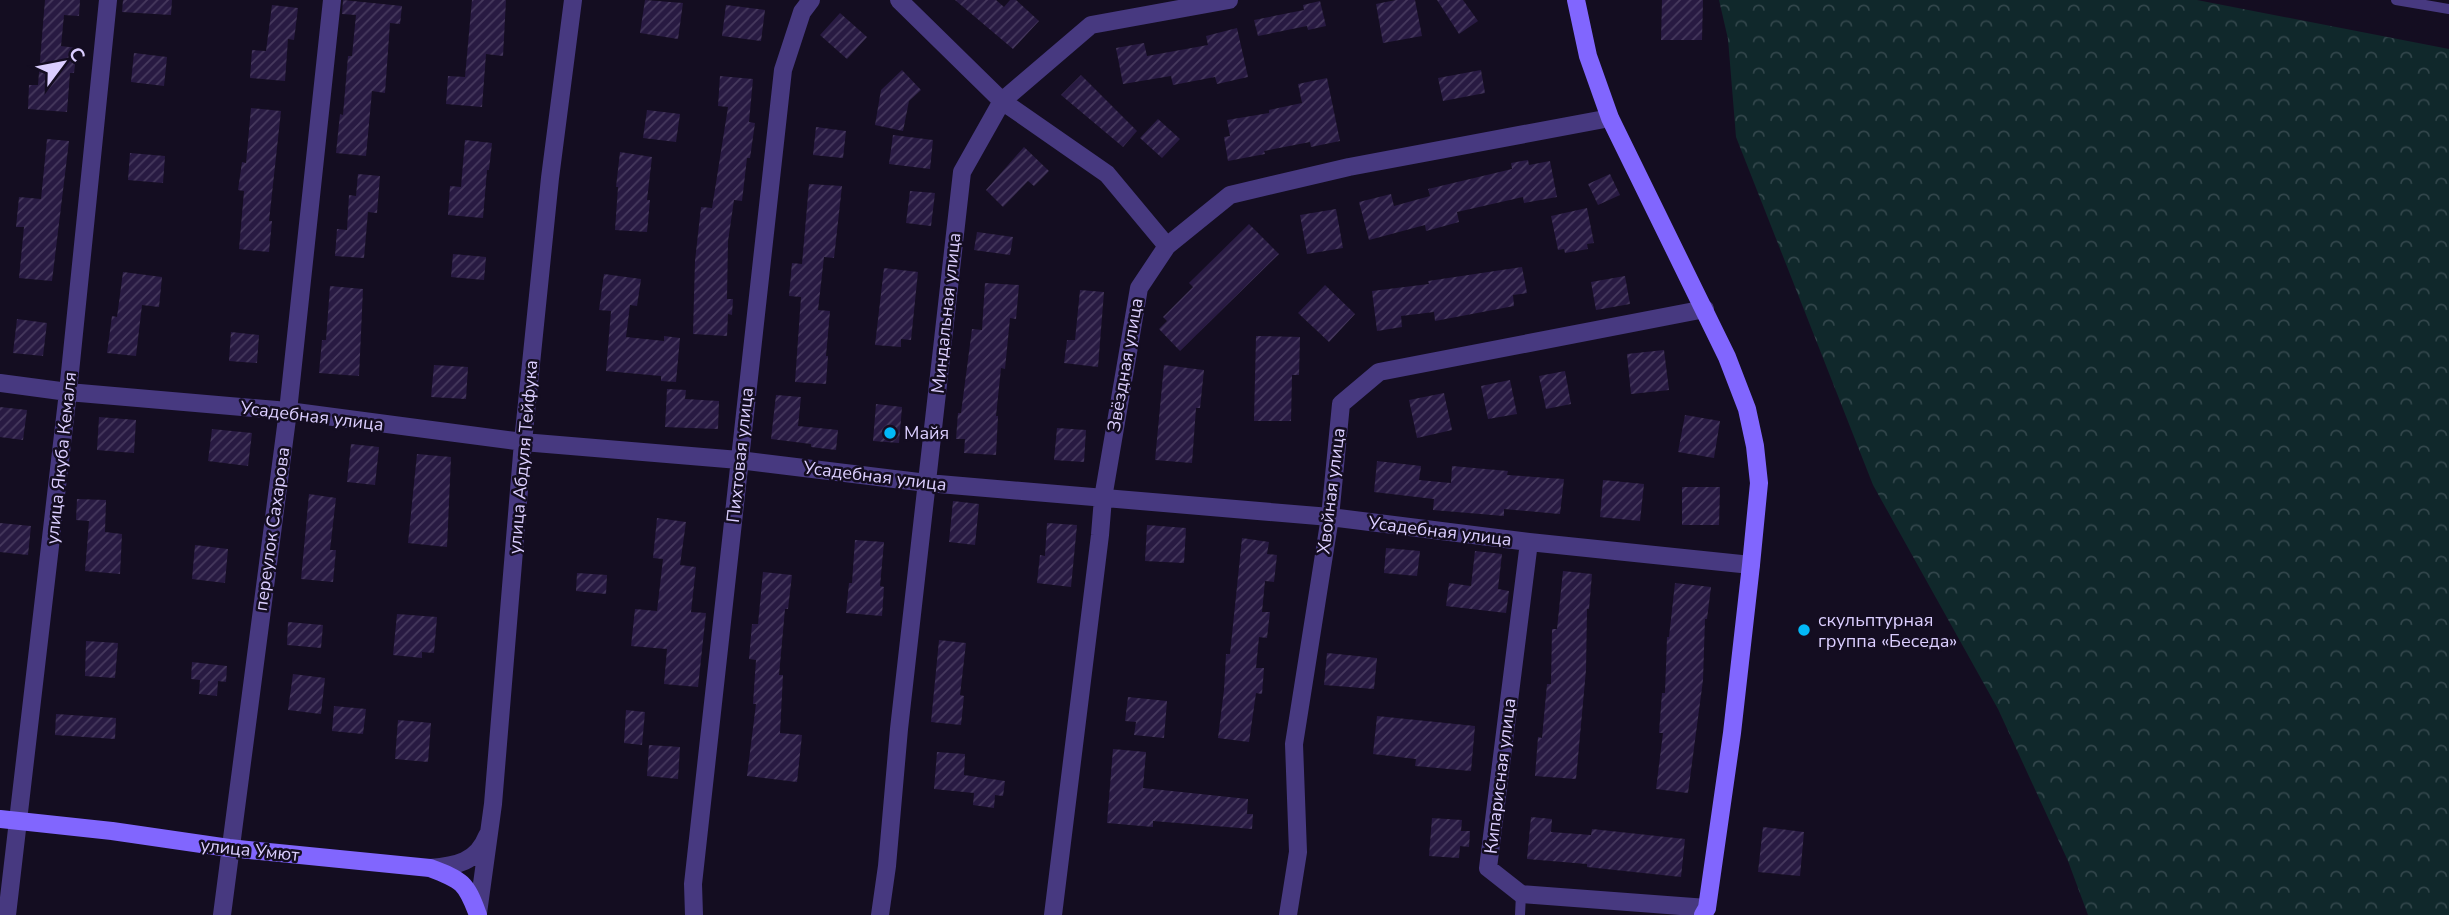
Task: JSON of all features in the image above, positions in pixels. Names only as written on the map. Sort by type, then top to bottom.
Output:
[{"type":"street","name":"улица Якуба Кемаля","points":[[7,915],[68,392],[108,0]]},
{"type":"street","name":"переулок Сахарова","points":[[222,915],[288,411],[332,0]]},
{"type":"street","name":"улица Абдуля Тейфука","points":[[478,915],[490,830],[523,442],[550,178],[573,0]]},
{"type":"street","name":"Пихтовая улица","points":[[694,915],[693,884],[783,70],[802,12],[811,0]]},
{"type":"street","points":[[899,0],[1002,101],[1107,174],[1167,246]]},
{"type":"street","name":"Миндальная улица","points":[[880,915],[962,172],[1002,101],[1091,25],[1229,0]]},
{"type":"street","points":[[1521,894],[1705,911],[1732,733],[1759,483],[1747,409],[1705,309],[1610,118],[1588,56],[1576,0]]},
{"type":"street","name":"Звёздная улица","points":[[1053,915],[1103,498],[1139,288],[1167,246],[1230,195],[1349,167],[1610,118]]},
{"type":"street","name":"Хвойная улица","points":[[1289,915],[1298,852],[1294,744],[1330,517],[1341,404],[1379,372],[1705,309]]},
{"type":"street","name":"Усадебная улица","points":[[0,383],[68,392],[288,411],[523,442],[739,460],[927,483],[1330,517],[1529,542],[1751,565]]},
{"type":"street","name":"Кипарисная улица","points":[[1521,894],[1488,868],[1529,542]]},
{"type":"street","name":"улица Умют","points":[[0,819],[229,849],[430,868],[458,878],[468,892],[478,915]]},
{"type":"street","points":[[430,868],[449,867],[478,853],[490,830]]},
{"type":"lane","points":[[2396,0],[2449,9]]},
{"type":"lane","points":[[1520,915],[1521,894]]},
{"type":"green space","points":[[1719,0],[2197,0],[2449,49],[2449,915],[2088,915],[2068,861],[1998,709],[1873,485],[1736,137],[1728,39]]},
{"type":"building","points":[[45,0],[80,0],[79,16],[64,15],[61,46],[77,48],[74,73],[70,73],[67,112],[28,109],[29,85],[38,85]]},
{"type":"building","points":[[123,0],[172,0],[171,15],[122,12]]},
{"type":"building","points":[[343,0],[402,6],[400,24],[390,23],[385,93],[372,91],[366,156],[336,153],[356,15],[342,14]]},
{"type":"building","points":[[472,0],[506,0],[503,56],[486,54],[482,107],[446,104],[448,76],[465,77]]},
{"type":"building","points":[[645,0],[683,3],[678,39],[640,33]]},
{"type":"building","points":[[955,0],[996,0],[1004,7],[1010,0],[1016,0],[1039,21],[1013,49]]},
{"type":"building","points":[[1415,0],[1422,36],[1383,43],[1376,4]]},
{"type":"building","points":[[1437,0],[1463,0],[1478,21],[1459,34]]},
{"type":"building","points":[[1662,0],[1703,0],[1702,40],[1661,40]]},
{"type":"building","points":[[1320,1],[1326,26],[1308,30],[1307,26],[1258,36],[1254,20],[1304,10],[1303,5]]},
{"type":"building","points":[[272,5],[298,8],[294,40],[288,39],[285,81],[250,78],[252,50],[266,51]]},
{"type":"building","points":[[726,5],[765,10],[761,41],[722,36]]},
{"type":"building","points":[[840,13],[867,37],[847,59],[820,35]]},
{"type":"building","points":[[1237,28],[1248,77],[1217,84],[1215,77],[1173,85],[1171,76],[1123,84],[1116,48],[1144,43],[1147,56],[1208,45],[1206,36]]},
{"type":"building","points":[[134,53],[167,57],[164,86],[131,82]]},
{"type":"building","points":[[902,70],[921,90],[909,101],[903,131],[875,125],[881,90]]},
{"type":"building","points":[[1481,70],[1485,93],[1443,101],[1438,78]]},
{"type":"building","points":[[1081,75],[1137,131],[1123,147],[1061,95]]},
{"type":"building","points":[[720,76],[753,79],[749,122],[755,123],[750,158],[747,158],[742,201],[734,200],[728,241],[727,299],[733,299],[732,315],[728,314],[727,336],[693,334],[695,261],[701,207],[712,208],[728,107],[718,106]]},
{"type":"building","points":[[1327,78],[1340,141],[1311,147],[1310,142],[1228,161],[1224,137],[1230,136],[1227,120],[1269,113],[1269,110],[1302,103],[1298,84]]},
{"type":"building","points":[[251,108],[281,111],[269,221],[272,221],[269,252],[239,249],[244,191],[238,190],[242,162],[246,163]]},
{"type":"building","points":[[647,110],[680,114],[676,142],[643,138]]},
{"type":"building","points":[[1158,119],[1180,139],[1162,158],[1140,138]]},
{"type":"building","points":[[816,127],[846,131],[843,158],[813,155]]},
{"type":"building","points":[[893,135],[933,140],[930,169],[889,164]]},
{"type":"building","points":[[47,139],[69,141],[52,281],[19,278],[24,227],[16,227],[19,197],[41,199]]},
{"type":"building","points":[[465,140],[492,143],[483,218],[448,215],[450,186],[461,187]]},
{"type":"building","points":[[1024,147],[1049,171],[1034,186],[1028,181],[1003,207],[986,190]]},
{"type":"building","points":[[620,152],[652,157],[647,200],[650,200],[647,232],[615,230]]},
{"type":"building","points":[[130,153],[165,156],[163,183],[128,180]]},
{"type":"building","points":[[1528,160],[1529,165],[1550,161],[1557,197],[1524,203],[1523,197],[1457,212],[1459,222],[1426,231],[1425,225],[1369,240],[1359,202],[1391,194],[1394,206],[1430,196],[1428,189],[1512,169],[1511,163]]},
{"type":"building","points":[[358,174],[380,176],[377,213],[368,212],[364,258],[335,256],[337,229],[347,230],[349,195],[356,196]]},
{"type":"building","points":[[1610,174],[1620,195],[1598,205],[1588,184]]},
{"type":"building","points":[[809,184],[842,186],[834,258],[824,257],[818,310],[830,311],[826,384],[795,382],[801,297],[789,296],[792,263],[802,264]]},
{"type":"building","points":[[910,191],[935,193],[931,226],[906,223]]},
{"type":"building","points":[[1587,208],[1594,243],[1587,244],[1588,249],[1565,253],[1564,249],[1558,250],[1551,216]]},
{"type":"building","points":[[1336,209],[1343,248],[1307,254],[1300,215]]},
{"type":"building","points":[[1249,224],[1279,254],[1180,351],[1159,329],[1167,321],[1163,317],[1193,287],[1189,283]]},
{"type":"building","points":[[977,232],[1013,237],[1010,255],[974,250]]},
{"type":"building","points":[[453,254],[486,257],[484,280],[451,277]]},
{"type":"building","points":[[1522,267],[1527,293],[1513,295],[1514,306],[1435,321],[1434,312],[1401,316],[1402,327],[1377,331],[1372,291]]},
{"type":"building","points":[[884,268],[918,272],[911,340],[901,339],[901,347],[875,345]]},
{"type":"building","points":[[123,272],[162,277],[159,307],[142,305],[136,356],[107,353],[112,316],[117,317]]},
{"type":"building","points":[[604,274],[641,279],[637,306],[630,305],[626,337],[664,341],[664,336],[680,338],[676,382],[661,381],[661,376],[606,371],[611,311],[599,310]]},
{"type":"building","points":[[1625,276],[1630,304],[1596,310],[1591,282]]},
{"type":"building","points":[[985,283],[1019,285],[1016,319],[1010,318],[1005,369],[1001,368],[996,416],[996,455],[964,453],[965,439],[956,439],[972,329],[982,330]]},
{"type":"building","points":[[1325,285],[1355,314],[1329,342],[1298,313]]},
{"type":"building","points":[[330,286],[363,289],[359,376],[319,373],[322,340],[326,340]]},
{"type":"building","points":[[1080,290],[1104,292],[1098,367],[1064,363],[1067,340],[1075,340]]},
{"type":"building","points":[[17,319],[47,323],[43,356],[13,353]]},
{"type":"building","points":[[231,332],[259,335],[257,363],[229,361]]},
{"type":"building","points":[[1256,336],[1300,337],[1299,375],[1292,375],[1291,421],[1254,421]]},
{"type":"building","points":[[1664,350],[1669,390],[1631,394],[1627,354]]},
{"type":"building","points":[[434,365],[468,367],[466,399],[431,397]]},
{"type":"building","points":[[1164,365],[1204,370],[1200,408],[1196,408],[1192,463],[1155,460]]},
{"type":"building","points":[[1565,371],[1571,404],[1546,409],[1539,376]]},
{"type":"building","points":[[1510,380],[1517,414],[1488,419],[1481,386]]},
{"type":"building","points":[[667,389],[686,390],[685,399],[719,401],[718,429],[665,427]]},
{"type":"building","points":[[1444,393],[1452,430],[1417,438],[1409,400]]},
{"type":"building","points":[[776,395],[801,397],[798,426],[838,430],[836,450],[771,439]]},
{"type":"building","points":[[876,404],[902,407],[899,443],[873,441]]},
{"type":"building","points":[[0,407],[27,410],[23,440],[0,437]]},
{"type":"building","points":[[1685,415],[1720,421],[1714,458],[1678,452]]},
{"type":"building","points":[[99,417],[136,420],[134,453],[97,450]]},
{"type":"building","points":[[1057,428],[1086,430],[1084,462],[1054,460]]},
{"type":"building","points":[[212,429],[252,433],[248,466],[208,461]]},
{"type":"building","points":[[351,444],[379,447],[375,485],[347,482]]},
{"type":"building","points":[[417,454],[451,457],[447,547],[408,543]]},
{"type":"building","points":[[1377,461],[1421,466],[1419,480],[1451,483],[1452,466],[1508,471],[1507,475],[1564,479],[1560,514],[1504,509],[1504,516],[1433,510],[1434,499],[1374,492]]},
{"type":"building","points":[[1603,480],[1644,484],[1640,521],[1600,517]]},
{"type":"building","points":[[1682,487],[1720,487],[1719,525],[1682,525]]},
{"type":"building","points":[[309,494],[336,498],[330,550],[336,550],[333,582],[301,579]]},
{"type":"building","points":[[77,499],[106,500],[105,532],[122,534],[120,574],[85,571],[89,521],[76,520]]},
{"type":"building","points":[[953,501],[979,504],[975,545],[949,542]]},
{"type":"building","points":[[657,518],[686,522],[680,565],[696,567],[691,612],[706,613],[698,687],[664,684],[667,649],[631,646],[635,609],[657,611],[663,559],[653,558]]},
{"type":"building","points":[[0,523],[31,526],[28,555],[0,552]]},
{"type":"building","points":[[1047,523],[1077,525],[1071,587],[1037,583],[1040,555],[1045,556]]},
{"type":"building","points":[[1147,525],[1186,528],[1184,563],[1145,561]]},
{"type":"building","points":[[1242,538],[1269,542],[1267,554],[1277,555],[1274,582],[1265,581],[1262,612],[1270,612],[1267,638],[1259,637],[1256,668],[1264,668],[1262,694],[1256,693],[1249,742],[1218,738]]},
{"type":"building","points":[[855,540],[884,542],[880,586],[884,587],[882,616],[846,613],[849,583],[852,583]]},
{"type":"building","points":[[195,545],[228,549],[225,583],[192,579]]},
{"type":"building","points":[[1386,548],[1420,551],[1417,576],[1384,573]]},
{"type":"building","points":[[1475,551],[1502,554],[1498,589],[1509,591],[1506,613],[1446,606],[1449,583],[1471,586]]},
{"type":"building","points":[[1563,571],[1592,574],[1587,609],[1586,670],[1576,779],[1535,776],[1547,684],[1551,684],[1552,629],[1557,629]]},
{"type":"building","points":[[763,572],[792,575],[788,609],[785,609],[779,675],[783,675],[780,733],[802,735],[797,782],[747,776],[756,704],[753,704],[756,660],[749,659],[752,624],[758,624]]},
{"type":"building","points":[[577,573],[607,575],[606,594],[576,591]]},
{"type":"building","points":[[1675,583],[1711,587],[1705,619],[1703,680],[1688,793],[1656,789],[1663,733],[1659,733],[1662,693],[1665,693],[1667,637]]},
{"type":"building","points":[[397,614],[437,617],[434,653],[422,652],[422,658],[393,655]]},
{"type":"building","points":[[288,622],[323,625],[321,648],[287,645]]},
{"type":"building","points":[[939,640],[966,643],[960,695],[964,696],[961,725],[931,722]]},
{"type":"building","points":[[86,641],[118,643],[115,678],[85,676]]},
{"type":"building","points":[[1327,653],[1377,658],[1374,689],[1324,685]]},
{"type":"building","points":[[192,662],[227,666],[226,682],[218,681],[217,696],[199,694],[200,680],[191,679]]},
{"type":"building","points":[[293,674],[325,678],[321,714],[288,710]]},
{"type":"building","points":[[1128,697],[1167,701],[1164,738],[1134,735],[1136,722],[1125,721]]},
{"type":"building","points":[[334,706],[366,709],[363,734],[332,731]]},
{"type":"building","points":[[626,710],[645,712],[642,745],[624,743]]},
{"type":"building","points":[[56,714],[116,718],[115,739],[55,735]]},
{"type":"building","points":[[1377,716],[1475,726],[1471,771],[1415,766],[1416,759],[1373,754]]},
{"type":"building","points":[[398,720],[431,723],[428,762],[395,759]]},
{"type":"building","points":[[649,745],[680,747],[678,779],[647,776]]},
{"type":"building","points":[[1113,749],[1146,752],[1143,788],[1248,799],[1247,814],[1253,814],[1252,829],[1153,821],[1153,827],[1107,823]]},
{"type":"building","points":[[937,752],[965,754],[964,775],[1005,781],[1003,796],[995,795],[994,808],[973,805],[974,793],[934,789]]},
{"type":"building","points":[[1531,817],[1552,819],[1551,832],[1591,835],[1592,829],[1685,839],[1681,877],[1527,859]]},
{"type":"building","points":[[1432,818],[1462,820],[1461,831],[1470,831],[1469,847],[1460,846],[1459,858],[1429,856]]},
{"type":"building","points":[[1763,827],[1804,832],[1800,876],[1758,872]]},
{"type":"place","name":"Майя","points":[[890,433]]},
{"type":"place","name":"скульптурная группа «Беседа»","points":[[1804,630]]}]
